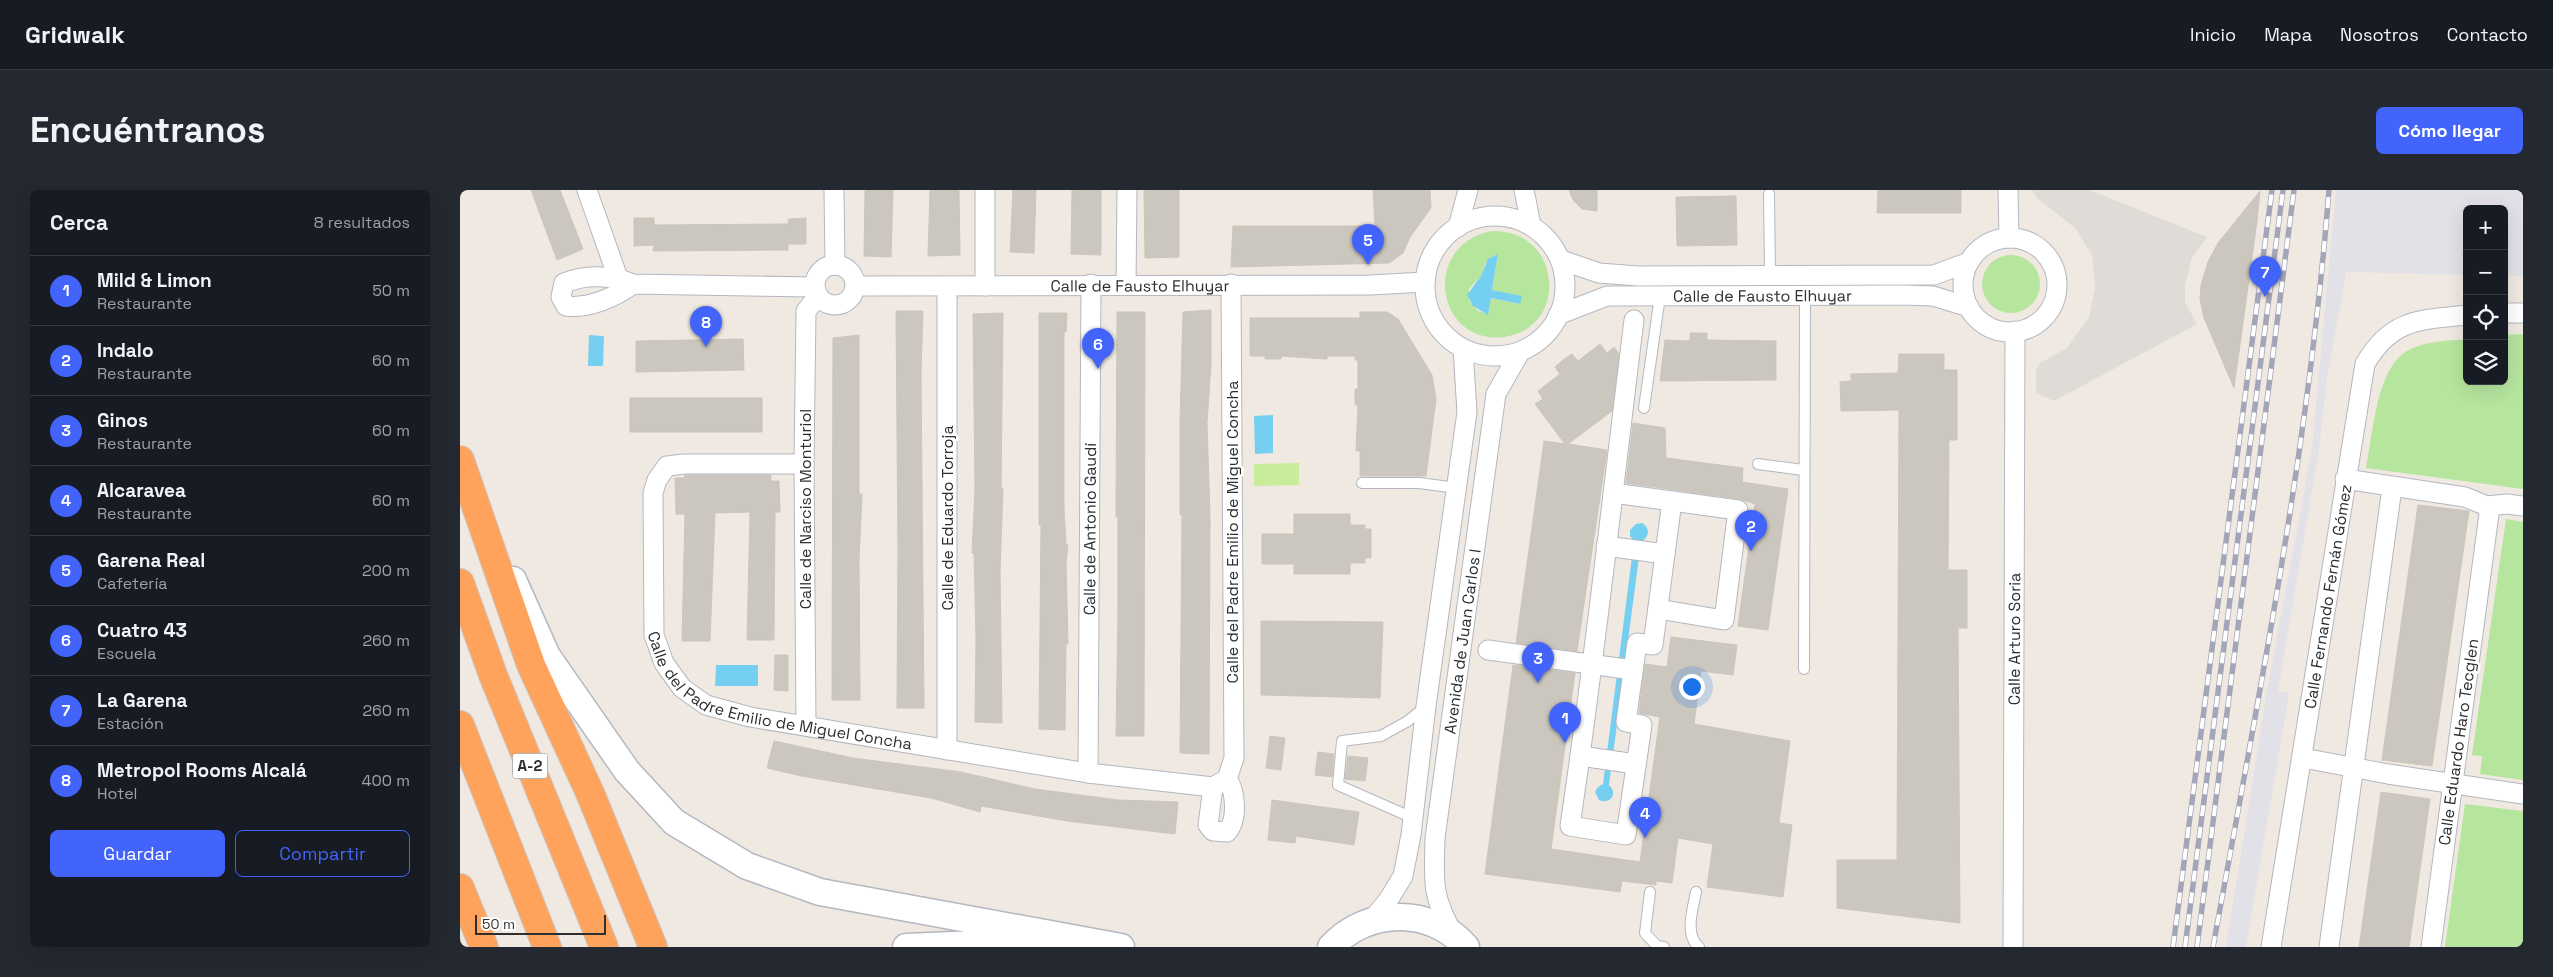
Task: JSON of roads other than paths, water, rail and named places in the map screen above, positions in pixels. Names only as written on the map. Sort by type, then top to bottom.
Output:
[{"type":"highway","points":[[463,468],[531,665],[590,793],[653,947]]},
{"type":"highway","name":"A-2","points":[[460,584],[493,675],[604,947]]},
{"type":"highway","points":[[460,725],[547,947]]},
{"type":"highway","points":[[460,888],[484,947]]},
{"type":"street","points":[[587,190],[625,281],[817,291]]},
{"type":"street","points":[[834,190],[835,265]]},
{"type":"street","points":[[985,190],[985,286]]},
{"type":"street","points":[[1126,190],[1126,285]]},
{"type":"street","points":[[1458,227],[1468,190]]},
{"type":"street","points":[[1524,190],[1531,225]]},
{"type":"street","points":[[2008,190],[2009,238]]},
{"type":"street","points":[[1488,216],[1510,217],[1531,225],[1548,240],[1560,260],[1564,286],[1558,315],[1550,329],[1539,341],[1520,352],[1500,356],[1481,355],[1463,348],[1446,337],[1434,321],[1427,302],[1425,282],[1428,263],[1437,246],[1458,227],[1488,216]]},
{"type":"street","points":[[2009,238],[2034,244],[2048,258],[2056,275],[2054,301],[2048,312],[2039,322],[2015,331],[2000,330],[1985,324],[1969,307],[1963,284],[1969,262],[1983,247],[1995,240],[2009,238]]},
{"type":"street","name":"Calle de Fausto Elhuyar","points":[[1560,260],[1610,275],[1934,274],[1969,262]]},
{"type":"street","points":[[835,265],[846,268],[853,276],[855,286],[853,294],[847,302],[838,305],[828,304],[817,291],[817,276],[825,268],[835,265]]},
{"type":"street","name":"Calle de Fausto Elhuyar","points":[[855,286],[947,287],[1091,284],[1370,285],[1425,282]]},
{"type":"street","name":"Calle de Antonio Gaudí","points":[[1088,773],[1091,284]]},
{"type":"street","name":"Calle del Padre Emilio de Miguel Concha","points":[[804,464],[684,464],[667,466],[657,480],[653,493],[654,635],[664,663],[682,688],[706,705],[750,717],[1088,773],[1220,783],[1234,758],[1231,284]]},
{"type":"street","name":"Calle de Eduardo Torroja","points":[[947,287],[947,750]]},
{"type":"street","name":"Calle de Narciso Monturiol","points":[[806,725],[804,464],[806,311],[817,291]]},
{"type":"street","name":"Calle de Fausto Elhuyar","points":[[1558,315],[1607,296],[1933,296],[1969,307]]},
{"type":"street","points":[[2508,313],[2523,313]]},
{"type":"street","name":"Calle Fernando Fernán Gómez","points":[[2271,947],[2303,758],[2345,479],[2365,364],[2375,348],[2387,335],[2402,325],[2419,320],[2463,316]]},
{"type":"street","points":[[1634,320],[1593,664],[1570,826],[1626,835],[1642,725],[1626,722],[1625,669],[1637,643],[1653,645],[1672,501]]},
{"type":"street","name":"Calle Arturo Soria","points":[[2012,947],[2015,331]]},
{"type":"street","name":"Avenida de Juan Carlos I","points":[[1372,920],[1389,900],[1403,876],[1413,818],[1426,706],[1468,412],[1463,348]]},
{"type":"street","name":"Avenida de Juan Carlos I","points":[[1460,941],[1439,909],[1433,882],[1435,838],[1496,394],[1520,352]]},
{"type":"street","points":[[463,468],[547,656],[627,772],[674,822],[747,866],[820,892],[1121,947]]},
{"type":"street","points":[[2345,479],[2392,488],[2465,497],[2487,506],[2507,504],[2523,506]]},
{"type":"street","points":[[2329,947],[2392,488]]},
{"type":"street","points":[[1613,493],[1738,510],[1724,620],[1658,610]]},
{"type":"street","name":"Calle Eduardo Haro Tecglen","points":[[2431,947],[2489,514],[2487,506]]},
{"type":"street","points":[[1606,546],[1665,554]]},
{"type":"street","points":[[1488,650],[1625,669]]},
{"type":"street","points":[[1580,756],[1636,764]]},
{"type":"street","points":[[2303,758],[2523,794]]},
{"type":"street","points":[[1331,947],[1347,933],[1372,920],[1386,917],[1415,918],[1442,927],[1460,941]]},
{"type":"street","points":[[906,947],[978,944],[1038,947]]},
{"type":"lane","points":[[1770,194],[1770,275]]},
{"type":"lane","points":[[1804,669],[1805,295]]},
{"type":"lane","points":[[1644,408],[1660,296]]},
{"type":"lane","points":[[1634,394],[1646,396]]},
{"type":"lane","points":[[1758,464],[1804,470]]},
{"type":"lane","points":[[1362,483],[1419,483],[1457,488]]},
{"type":"lane","points":[[1413,818],[1338,785],[1339,766],[1342,741],[1381,736],[1408,721],[1426,706]]},
{"type":"lane","points":[[1650,892],[1645,933],[1657,946],[1664,947]]},
{"type":"lane","points":[[1696,892],[1690,928],[1698,947]]},
{"type":"water","points":[[1498,254],[1492,290],[1522,296],[1520,304],[1491,298],[1488,315],[1473,306],[1467,295],[1481,276],[1488,259]]},
{"type":"water","points":[[589,335],[604,336],[603,366],[588,366]]},
{"type":"water","points":[[1273,415],[1273,453],[1255,454],[1254,416]]},
{"type":"water","points":[[1642,523],[1647,528],[1648,533],[1641,542],[1609,785],[1612,788],[1613,795],[1610,800],[1603,801],[1599,800],[1595,792],[1603,784],[1634,541],[1630,536],[1630,530],[1636,524]]},
{"type":"water","points":[[716,665],[758,665],[758,686],[715,686]]},
{"type":"railway","points":[[2173,947],[2272,190]]},
{"type":"railway","points":[[2185,947],[2283,190]]},
{"type":"railway","points":[[2197,947],[2294,190]]},
{"type":"railway","points":[[2213,947],[2265,664],[2296,476],[2320,286],[2329,190]]},
{"type":"place","name":"Garena Real","points":[[1368,265]]},
{"type":"place","name":"La Garena","points":[[2265,297]]},
{"type":"place","name":"Metropol Rooms Alcalá","points":[[706,347]]},
{"type":"place","name":"Cuatro 43","points":[[1098,369]]},
{"type":"place","name":"Indalo","points":[[1751,551]]},
{"type":"place","name":"Ginos","points":[[1538,683]]},
{"type":"place","name":"Mild & Limon","points":[[1565,743]]},
{"type":"place","name":"Alcaravea","points":[[1645,838]]}]
